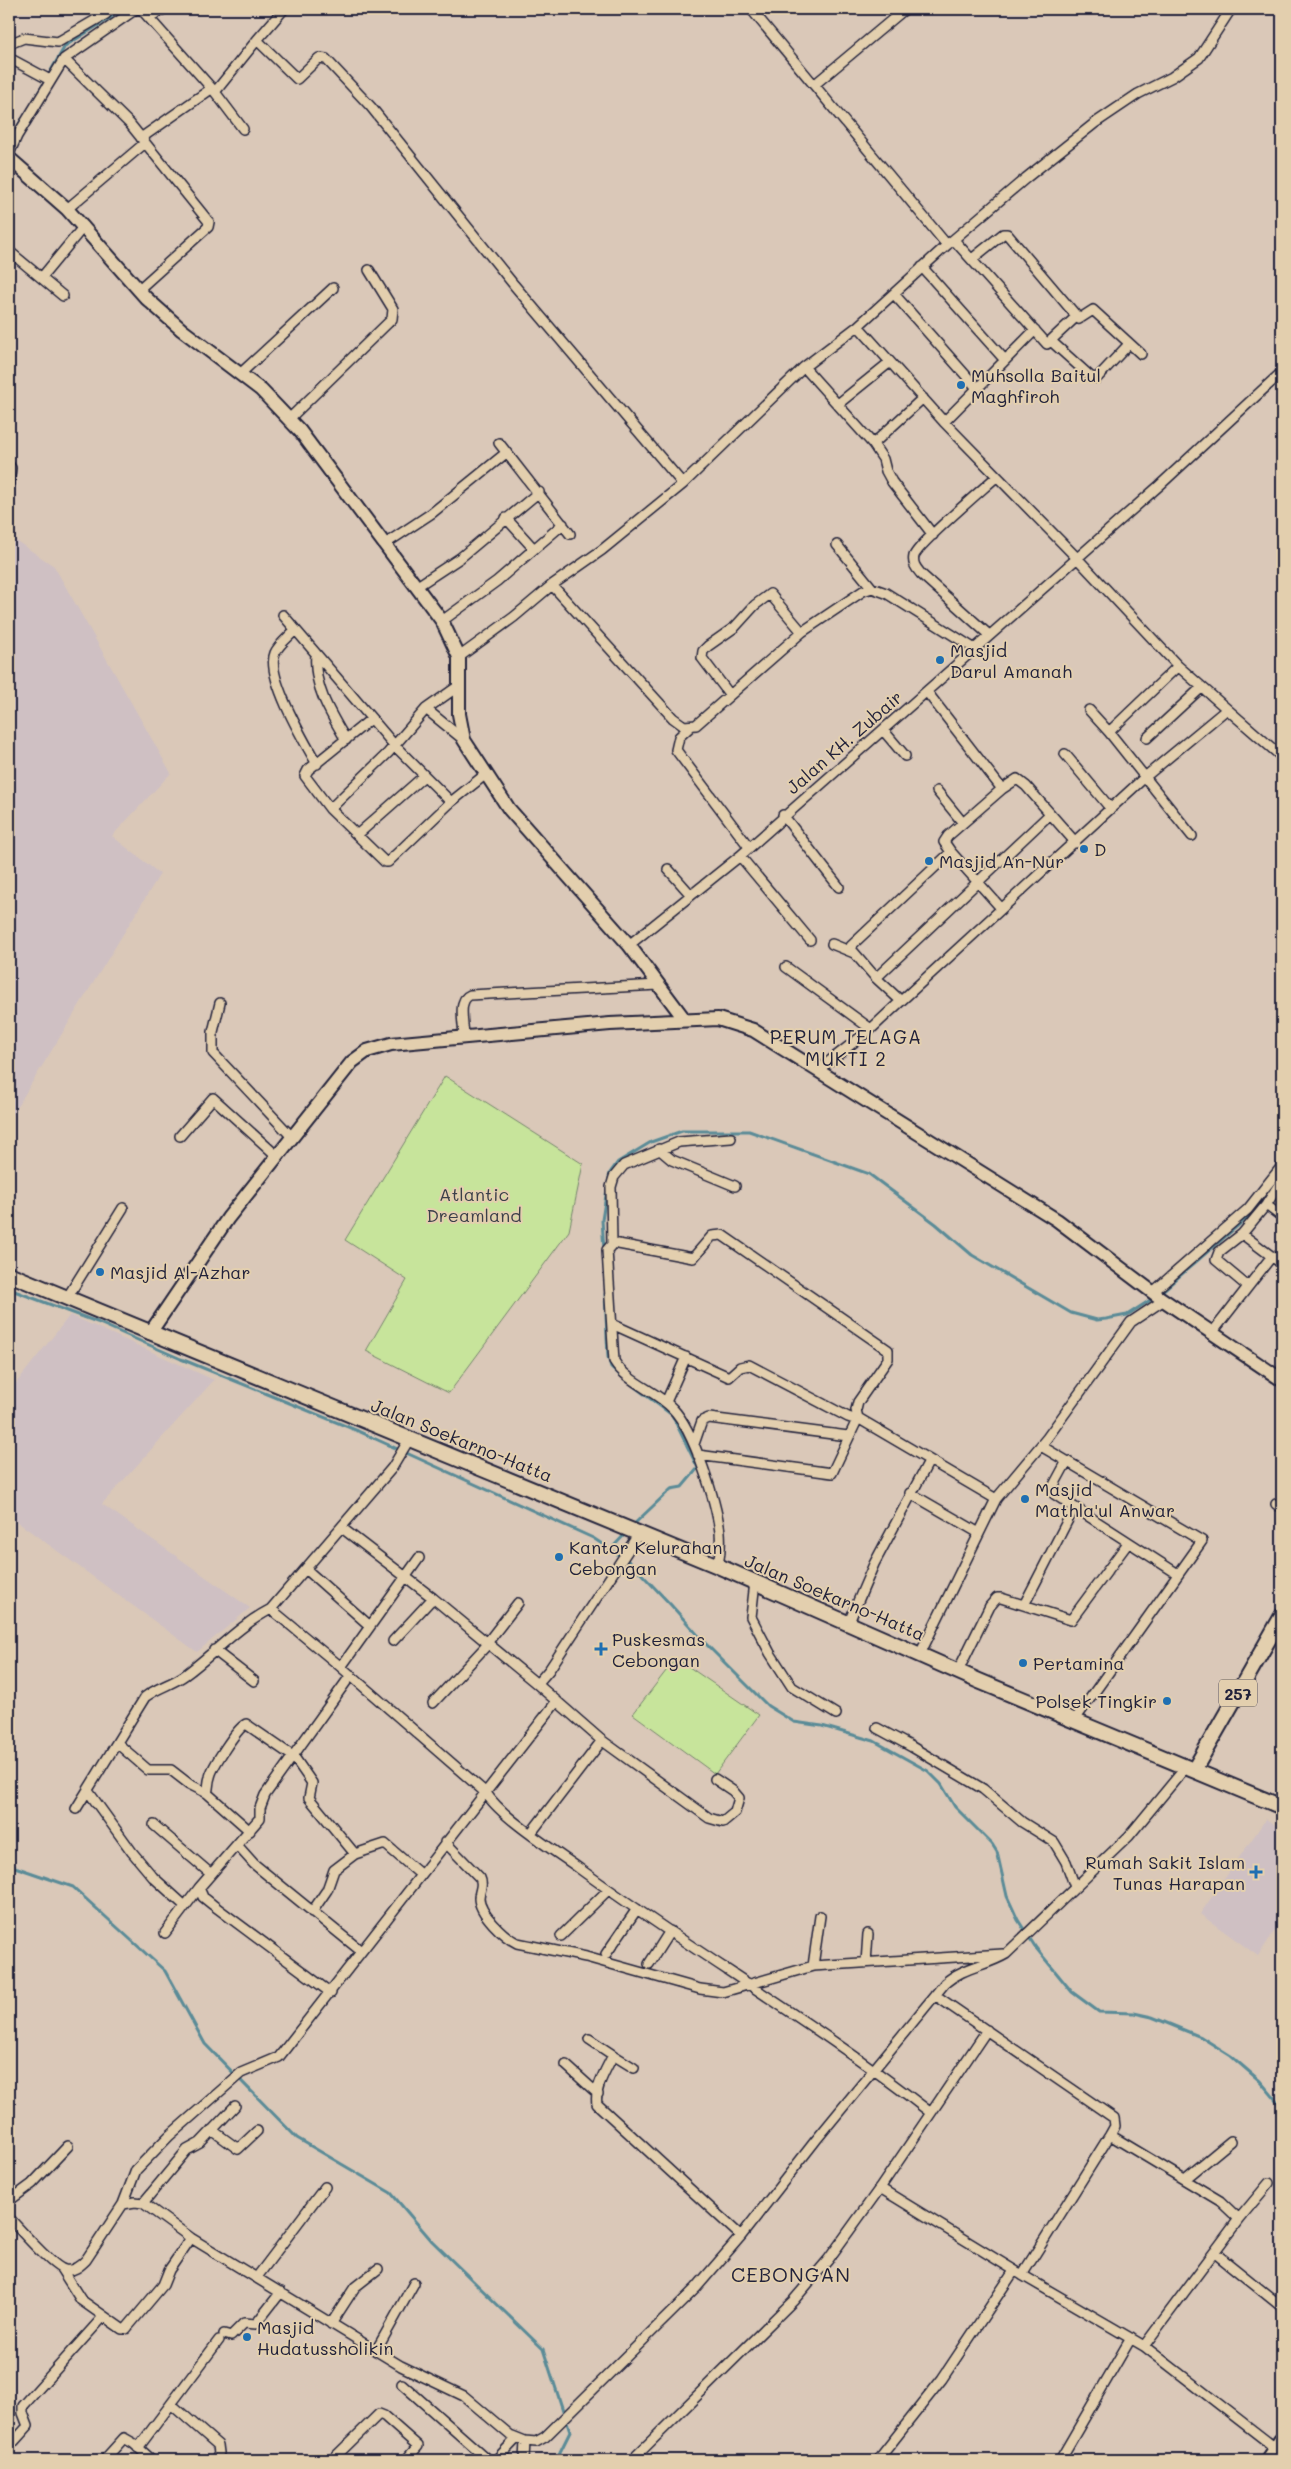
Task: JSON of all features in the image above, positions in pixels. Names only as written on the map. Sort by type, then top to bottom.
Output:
[{"type":"main road","name":"Jalan Soekarno-Hatta","points":[[9,1274],[409,1441],[718,1566],[1074,1721],[1282,1807]]},
{"type":"main road","name":"257","points":[[1190,1769],[1282,1616]]},
{"type":"street","points":[[9,44],[24,38],[58,42],[106,14],[110,9]]},
{"type":"street","points":[[9,154],[49,79],[64,59],[136,9]]},
{"type":"street","points":[[141,9],[213,91],[243,129]]},
{"type":"street","points":[[149,17],[164,9]]},
{"type":"street","points":[[68,209],[143,140],[213,91],[284,9]]},
{"type":"street","points":[[752,9],[814,85],[951,242],[972,259],[1047,344],[1076,316]]},
{"type":"street","points":[[814,85],[905,9]]},
{"type":"street","points":[[459,657],[602,550],[683,484],[804,367],[858,326],[951,242],[1095,123],[1138,94],[1172,77],[1199,58],[1231,9]]},
{"type":"street","points":[[257,40],[296,80],[319,58],[326,59],[371,107],[514,284],[683,484]]},
{"type":"street","points":[[9,58],[49,79]]},
{"type":"street","points":[[64,59],[117,110],[210,224],[138,290]]},
{"type":"street","points":[[9,158],[68,209],[138,290],[182,330],[261,390],[289,419],[442,621],[459,657],[459,714],[464,740]]},
{"type":"street","points":[[42,277],[84,226]]},
{"type":"street","points":[[972,259],[1003,234],[1007,234],[1076,316],[1081,320],[1093,310],[1140,354]]},
{"type":"street","points":[[9,251],[64,296]]},
{"type":"street","points":[[922,267],[1004,359]]},
{"type":"street","points":[[289,419],[392,319],[393,309],[369,270]]},
{"type":"street","points":[[240,374],[334,288]]},
{"type":"street","points":[[894,294],[977,388]]},
{"type":"street","points":[[858,326],[944,422],[1076,557],[1178,666],[1282,757]]},
{"type":"street","points":[[944,422],[1004,359],[1035,330]]},
{"type":"street","points":[[1050,341],[1091,377],[1095,378],[1129,344]]},
{"type":"street","points":[[838,404],[890,362]]},
{"type":"street","points":[[804,367],[873,444],[883,459],[886,471],[892,482],[933,535]]},
{"type":"street","name":"Jalan KH. Zubair","points":[[628,945],[740,856],[783,816],[884,730],[1076,557],[1160,485],[1282,372]]},
{"type":"street","points":[[873,444],[922,398]]},
{"type":"street","points":[[499,443],[570,534]]},
{"type":"street","points":[[385,544],[432,513],[506,453]]},
{"type":"street","points":[[9,465],[9,484]]},
{"type":"street","points":[[990,636],[915,566],[916,554],[933,535],[996,477]]},
{"type":"street","points":[[416,587],[460,558],[538,492]]},
{"type":"street","points":[[506,518],[534,549]]},
{"type":"street","points":[[442,621],[497,581],[562,524]]},
{"type":"street","points":[[837,545],[872,588],[886,593],[975,649]]},
{"type":"street","points":[[552,586],[672,718],[684,726],[690,727]]},
{"type":"street","points":[[749,847],[676,750],[679,737],[730,696],[802,632],[863,591],[872,588]]},
{"type":"street","points":[[730,696],[702,658],[703,652],[708,646],[735,627],[755,605],[770,594],[802,632]]},
{"type":"street","points":[[283,615],[395,746],[451,802]]},
{"type":"street","points":[[295,630],[279,647],[274,659],[285,705],[317,764]]},
{"type":"street","points":[[316,654],[315,664],[321,694],[346,740]]},
{"type":"street","points":[[1109,732],[1178,666]]},
{"type":"street","points":[[330,809],[395,746],[426,709],[460,685]]},
{"type":"street","points":[[1147,738],[1201,688]]},
{"type":"street","points":[[927,692],[1002,789]]},
{"type":"street","points":[[426,709],[464,740],[524,828],[628,945],[685,1020]]},
{"type":"street","points":[[818,1070],[871,1029],[1001,908],[1076,843],[1145,777],[1227,709]]},
{"type":"street","points":[[1090,710],[1192,836]]},
{"type":"street","points":[[371,719],[308,770],[306,780],[330,809],[380,858],[388,862],[451,802],[486,774]]},
{"type":"street","points":[[884,730],[905,756]]},
{"type":"street","points":[[1065,754],[1111,809]]},
{"type":"street","points":[[357,835],[424,776]]},
{"type":"street","points":[[1001,908],[944,845],[944,841],[1002,789],[1018,780],[1076,843]]},
{"type":"street","points":[[937,791],[963,823]]},
{"type":"street","points":[[876,978],[1050,814]]},
{"type":"street","points":[[783,816],[840,886]]},
{"type":"street","points":[[901,1001],[876,978],[854,954],[851,948],[854,943],[951,852]]},
{"type":"street","points":[[740,856],[810,940]]},
{"type":"street","points":[[668,869],[691,895]]},
{"type":"street","points":[[832,944],[854,954]]},
{"type":"street","points":[[786,967],[871,1029]]},
{"type":"street","points":[[464,1037],[462,1006],[468,996],[659,985]]},
{"type":"street","points":[[220,1003],[212,1032],[213,1053],[292,1137]]},
{"type":"street","points":[[150,1333],[228,1218],[360,1055],[392,1044],[685,1020],[718,1019],[744,1027],[818,1070],[1057,1220],[1158,1296],[1282,1380]]},
{"type":"street","points":[[180,1136],[213,1098],[277,1156]]},
{"type":"street","points":[[718,1566],[721,1546],[718,1522],[698,1455],[680,1416],[666,1402],[625,1375],[617,1366],[613,1356],[607,1250],[612,1244],[611,1187],[614,1177],[624,1165],[679,1142],[731,1138]]},
{"type":"street","points":[[659,1149],[672,1160],[735,1186]]},
{"type":"street","points":[[1247,1286],[1216,1260],[1219,1252],[1242,1234],[1252,1213],[1282,1166]]},
{"type":"street","points":[[920,1654],[996,1499],[1041,1446],[1131,1322],[1252,1213],[1266,1205],[1282,1180]]},
{"type":"street","points":[[1266,1205],[1282,1217]]},
{"type":"street","points":[[68,1298],[123,1208]]},
{"type":"street","points":[[1242,1234],[1282,1264]]},
{"type":"street","points":[[612,1244],[619,1243],[693,1258],[712,1236],[722,1235],[886,1348],[889,1355],[857,1404],[856,1412],[858,1419],[848,1436],[832,1473],[698,1455]]},
{"type":"street","points":[[1212,1333],[1272,1256]]},
{"type":"street","points":[[612,1324],[729,1377],[740,1367],[749,1365],[848,1417],[858,1419],[996,1499]]},
{"type":"street","points":[[666,1402],[686,1357]]},
{"type":"street","points":[[694,1444],[702,1421],[710,1418],[848,1436]]},
{"type":"street","points":[[76,1809],[145,1697],[157,1688],[185,1676],[249,1621],[271,1610],[392,1468],[409,1441]]},
{"type":"street","points":[[1041,1446],[1201,1540],[1074,1721]]},
{"type":"street","points":[[1067,1460],[1053,1490],[1054,1494],[1178,1574]]},
{"type":"street","points":[[849,1622],[874,1564],[929,1461]]},
{"type":"street","points":[[910,1494],[979,1533]]},
{"type":"street","points":[[1024,1605],[1074,1508]]},
{"type":"street","points":[[342,1528],[406,1575],[600,1739],[709,1818],[723,1822],[735,1812],[739,1798],[733,1791],[715,1779]]},
{"type":"street","points":[[537,1684],[549,1670],[618,1567],[636,1534]]},
{"type":"street","points":[[958,1671],[993,1601],[1000,1597],[1067,1620],[1072,1619],[1128,1543]]},
{"type":"street","points":[[341,1667],[419,1558]]},
{"type":"street","points":[[307,1570],[370,1626]]},
{"type":"street","points":[[755,1582],[751,1617],[770,1653],[792,1687],[836,1714]]},
{"type":"street","points":[[393,1641],[433,1598]]},
{"type":"street","points":[[433,1703],[488,1643],[518,1603]]},
{"type":"street","points":[[271,1610],[351,1675],[486,1793],[497,1806],[531,1834],[608,1890],[874,2068],[931,2114]]},
{"type":"street","points":[[214,1650],[254,1681]]},
{"type":"street","points":[[165,1933],[210,1874],[260,1818],[260,1808],[265,1795],[351,1675]]},
{"type":"street","points":[[62,2270],[73,2269],[86,2260],[123,2204],[136,2170],[169,2136],[241,2073],[278,2057],[331,1993],[420,1874],[557,1701]]},
{"type":"street","points":[[207,1793],[210,1785],[209,1778],[219,1758],[237,1731],[246,1724],[294,1757],[312,1783],[309,1798],[355,1854]]},
{"type":"street","points":[[876,1728],[912,1746],[983,1789],[1022,1822],[1054,1842],[1066,1862],[1075,1886]]},
{"type":"street","points":[[531,1834],[599,1745],[600,1739]]},
{"type":"street","points":[[117,1744],[148,1770],[171,1770],[189,1784],[207,1793],[250,1831]]},
{"type":"street","points":[[123,2204],[142,2203],[191,2238],[401,2366],[456,2390],[509,2434],[521,2440],[536,2442],[545,2437],[696,2288],[741,2236],[874,2068],[935,1995],[958,1972],[988,1963],[1006,1954],[1034,1925],[1129,1836],[1190,1769]]},
{"type":"street","points":[[88,1791],[132,1852],[153,1877],[185,1906]]},
{"type":"street","points":[[154,1825],[210,1874]]},
{"type":"street","points":[[445,1842],[480,1878],[482,1884],[479,1901],[507,1938],[517,1942],[586,1957],[700,1989],[723,1992],[733,1991],[748,1984],[813,1966],[1006,1954]]},
{"type":"street","points":[[312,1912],[327,1890],[334,1870],[343,1861],[355,1854],[385,1844],[420,1874]]},
{"type":"street","points":[[237,1846],[254,1864],[361,1951]]},
{"type":"street","points":[[199,1888],[203,1897],[213,1905],[331,1993]]},
{"type":"street","points":[[561,1936],[608,1890]]},
{"type":"street","points":[[606,1954],[637,1909]]},
{"type":"street","points":[[813,1966],[820,1916]]},
{"type":"street","points":[[649,1964],[670,1931]]},
{"type":"street","points":[[866,1963],[868,1934]]},
{"type":"street","points":[[878,2460],[942,2379],[1018,2273],[1115,2126],[1114,2118],[935,1995]]},
{"type":"street","points":[[632,2460],[793,2301],[828,2260],[880,2188],[987,2030]]},
{"type":"street","points":[[589,2040],[634,2068]]},
{"type":"street","points":[[613,2055],[602,2077],[597,2104],[741,2236]]},
{"type":"street","points":[[566,2065],[598,2094]]},
{"type":"street","points":[[142,2203],[187,2150],[200,2143],[235,2106]]},
{"type":"street","points":[[212,2130],[238,2149],[257,2132]]},
{"type":"street","points":[[1110,2135],[1220,2201],[1239,2219]]},
{"type":"street","points":[[1186,2179],[1231,2141]]},
{"type":"street","points":[[9,2201],[32,2184],[68,2146]]},
{"type":"street","points":[[1144,2346],[1239,2219],[1269,2183]]},
{"type":"street","points":[[257,2277],[324,2187]]},
{"type":"street","points":[[880,2188],[1018,2273],[1144,2346],[1278,2451]]},
{"type":"street","points":[[9,2218],[62,2270],[80,2300],[122,2329],[130,2326],[163,2285],[169,2270],[191,2238]]},
{"type":"street","points":[[1214,2253],[1282,2307]]},
{"type":"street","points":[[331,2324],[355,2288],[378,2269]]},
{"type":"street","points":[[376,2351],[414,2283]]},
{"type":"street","points":[[138,2448],[222,2337],[231,2336],[244,2323],[256,2324],[281,2292]]},
{"type":"street","points":[[9,2447],[28,2426],[23,2413],[23,2406],[103,2317]]},
{"type":"street","points":[[1060,2460],[1131,2338]]},
{"type":"street","points":[[402,2384],[488,2460]]},
{"type":"street","points":[[171,2404],[218,2445],[219,2453],[215,2460]]},
{"type":"street","points":[[332,2460],[379,2414],[384,2416],[417,2445],[417,2449],[406,2460]]},
{"type":"street","points":[[104,2460],[121,2440],[127,2439],[152,2460]]},
{"type":"street","points":[[496,2460],[521,2440]]},
{"type":"street","points":[[521,2440],[524,2460]]},
{"type":"shaded area","points":[[9,536],[54,566],[171,773],[112,836],[160,874],[9,1120]]},
{"type":"shaded area","points":[[70,1315],[214,1380],[102,1504],[250,1608],[197,1652],[9,1516],[9,1392]]},
{"type":"shaded area","name":"Rumah Sakit Islam Tunas Harapan","points":[[1266,1819],[1282,1830],[1282,1920],[1258,1956],[1200,1914]]},
{"type":"green space","name":"Atlantic Dreamland","points":[[445,1076],[583,1164],[569,1231],[449,1393],[366,1351],[407,1280],[345,1240]]},
{"type":"green space","points":[[676,1658],[759,1715],[715,1774],[633,1714]]},
{"type":"waterway","points":[[36,97],[65,46],[110,18],[118,9]]},
{"type":"waterway","points":[[9,141],[22,119]]},
{"type":"waterway","points":[[9,450],[12,466]]},
{"type":"waterway","points":[[9,508],[12,485]]},
{"type":"waterway","points":[[609,1178],[610,1173],[618,1162],[651,1142],[682,1131],[749,1131],[869,1174],[936,1224],[972,1255],[1071,1313],[1097,1320],[1106,1319],[1127,1315],[1155,1297]]},
{"type":"waterway","points":[[604,1250],[602,1220],[607,1189]]},
{"type":"waterway","points":[[1160,1293],[1250,1215],[1266,1197]]},
{"type":"waterway","points":[[9,1289],[97,1322],[181,1359],[358,1431],[593,1538],[631,1563],[705,1643],[768,1706],[794,1722],[822,1726],[874,1741],[928,1771],[941,1784],[955,1807],[992,1844],[997,1852],[1007,1896],[1018,1920],[1036,1948],[1072,1992],[1099,2012],[1134,2013],[1152,2017],[1201,2037],[1231,2056],[1260,2081],[1282,2107]]},
{"type":"waterway","points":[[605,1294],[608,1357],[611,1367],[622,1377]]},
{"type":"waterway","points":[[631,1384],[672,1415],[698,1468],[682,1487],[671,1489],[631,1527]]},
{"type":"waterway","points":[[610,1550],[627,1532]]},
{"type":"waterway","points":[[9,1865],[73,1887],[165,1971],[205,2044],[297,2138],[391,2193],[432,2241],[543,2349],[570,2432],[556,2460]]},
{"type":"place","name":"Muhsolla Baitul Maghfiroh","points":[[961,385]]},
{"type":"place","name":"Masjid Darul Amanah","points":[[940,660]]},
{"type":"place","name":"D","points":[[1084,849]]},
{"type":"place","name":"Masjid An-Nur","points":[[929,861]]},
{"type":"place","name":"Masjid Al-Azhar","points":[[100,1272]]},
{"type":"place","name":"Masjid Mathla'ul Anwar","points":[[1025,1499]]},
{"type":"place","name":"Kantor Kelurahan Cebongan","points":[[559,1557]]},
{"type":"place","name":"Puskesmas Cebongan","points":[[601,1649]]},
{"type":"place","name":"Pertamina","points":[[1023,1663]]},
{"type":"place","name":"Polsek Tingkir","points":[[1167,1701]]},
{"type":"place","name":"Rumah Sakit Islam Tunas Harapan","points":[[1256,1872]]},
{"type":"place","name":"Masjid Hudatussholikin","points":[[247,2337]]},
{"type":"district","name":"PERUM TELAGA MUKTI 2","points":[[846,1047]]},
{"type":"district","name":"CEBONGAN","points":[[791,2274]]}]
